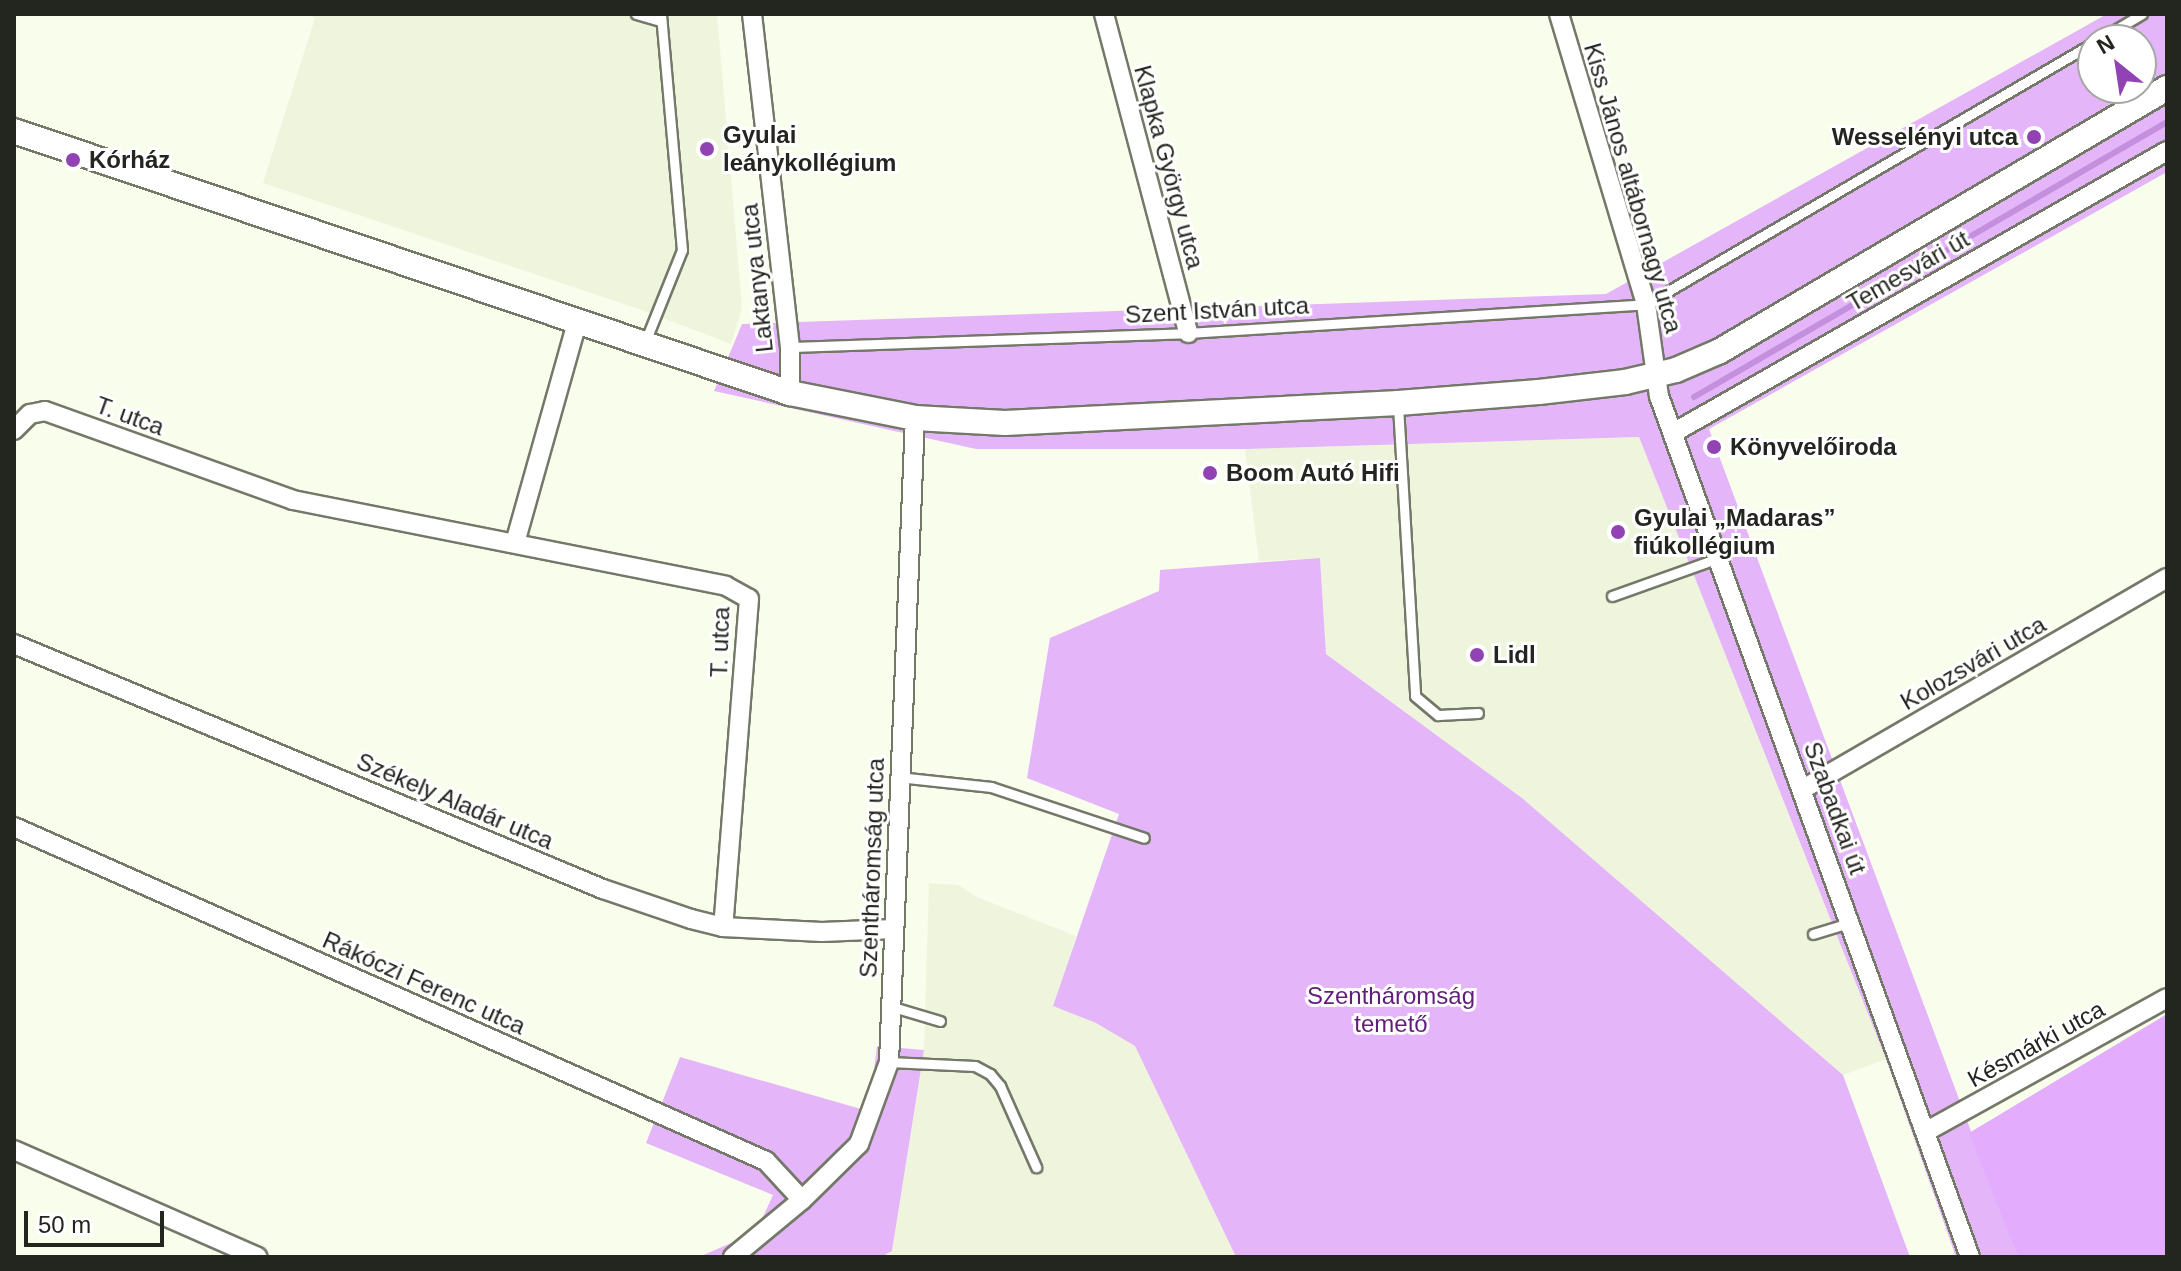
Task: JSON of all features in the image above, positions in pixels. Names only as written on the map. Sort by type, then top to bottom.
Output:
[{"type":"street","name":"Laktanya utca","points":[[752,14],[790,347],[790,393]]},
{"type":"street","name":"Klapka György utca","points":[[1104,14],[1188,333]]},
{"type":"street","name":"Kiss János altábornagy utca","points":[[1559,14],[1646,304],[1657,375]]},
{"type":"street","points":[[14,131],[790,393],[915,418],[1005,423],[1398,403],[1539,392],[1657,375],[1720,351],[2167,88]]},
{"type":"street","name":"Temesvári út","points":[[1673,433],[2167,151]]},
{"type":"street","points":[[515,543],[577,322]]},
{"type":"street","name":"Szabadkai út","points":[[1657,375],[1659,396],[1970,1257]]},
{"type":"street","name":"T. utca","points":[[14,430],[30,414],[45,411],[293,500],[726,586],[749,599],[723,927]]},
{"type":"street","name":"Szentháromság utca","points":[[733,1257],[802,1200],[859,1144],[889,1062],[898,777],[915,418]]},
{"type":"street","name":"Kolozsvári utca","points":[[1803,789],[2167,578]]},
{"type":"street","name":"Székely Aladár utca","points":[[14,644],[603,889],[723,927],[822,932],[894,929]]},
{"type":"street","name":"Rákóczi Ferenc utca","points":[[14,827],[766,1161],[802,1200]]},
{"type":"street","name":"Késmárki utca","points":[[1927,1131],[2167,998]]},
{"type":"street","points":[[14,1150],[258,1257]]},
{"type":"lane","points":[[636,14],[661,17],[682,250],[645,344]]},
{"type":"lane","points":[[2125,24],[2142,14]]},
{"type":"lane","points":[[1646,304],[2077,52]]},
{"type":"lane","name":"Szent István utca","points":[[790,347],[1188,333],[1646,304]]},
{"type":"lane","points":[[1398,403],[1415,696],[1438,715],[1478,713]]},
{"type":"lane","points":[[1612,596],[1718,558]]},
{"type":"lane","points":[[898,777],[991,787],[1144,838]]},
{"type":"lane","points":[[1813,934],[1850,923]]},
{"type":"lane","points":[[893,1007],[940,1021]]},
{"type":"lane","points":[[889,1062],[975,1066],[990,1074],[1000,1086],[1036,1167]]},
{"type":"shaded area","points":[[304,14],[717,14],[742,308],[731,344],[639,309],[263,183],[315,18]]},
{"type":"shaded area","points":[[1639,437],[1886,1059],[1843,1075],[1522,798],[1326,654],[1320,558],[1259,561],[1245,449]]},
{"type":"shaded area","points":[[929,883],[958,885],[977,897],[1076,936],[1054,1006],[1096,1023],[1135,1046],[1236,1257],[881,1257],[892,1251],[924,1050]]},
{"type":"shaded area","points":[[2167,1014],[2167,1257],[2018,1257],[1969,1133]]},
{"type":"green space","points":[[2107,14],[2167,14],[2167,172],[1709,429],[2018,1257],[1956,1257],[1886,1059],[1639,437],[1245,449],[976,449],[714,391],[742,324],[1606,294],[2077,31],[2077,104],[2157,104],[2157,24],[2089,24]]},
{"type":"green space","name":"Szentháromság temető","points":[[1320,558],[1326,654],[1522,798],[1843,1075],[1910,1257],[1236,1257],[1135,1046],[1096,1023],[1053,1006],[1119,814],[1027,778],[1050,638],[1159,591],[1160,570]]},
{"type":"green space","points":[[877,1046],[924,1050],[892,1251],[881,1257],[699,1257],[756,1232],[773,1195],[646,1143],[680,1057],[861,1109],[874,1070]]},
{"type":"waterway","points":[[1694,397],[2167,122]]},
{"type":"place","name":"Wesselényi utca","points":[[2034,137]]},
{"type":"place","name":"Gyulai leánykollégium","points":[[707,149]]},
{"type":"place","name":"Kórház","points":[[73,160]]},
{"type":"place","name":"Könyvelőiroda","points":[[1714,447]]},
{"type":"place","name":"Boom Autó Hifi","points":[[1210,473]]},
{"type":"place","name":"Gyulai „Madaras” fiúkollégium","points":[[1618,532]]},
{"type":"place","name":"Lidl","points":[[1477,655]]}]
